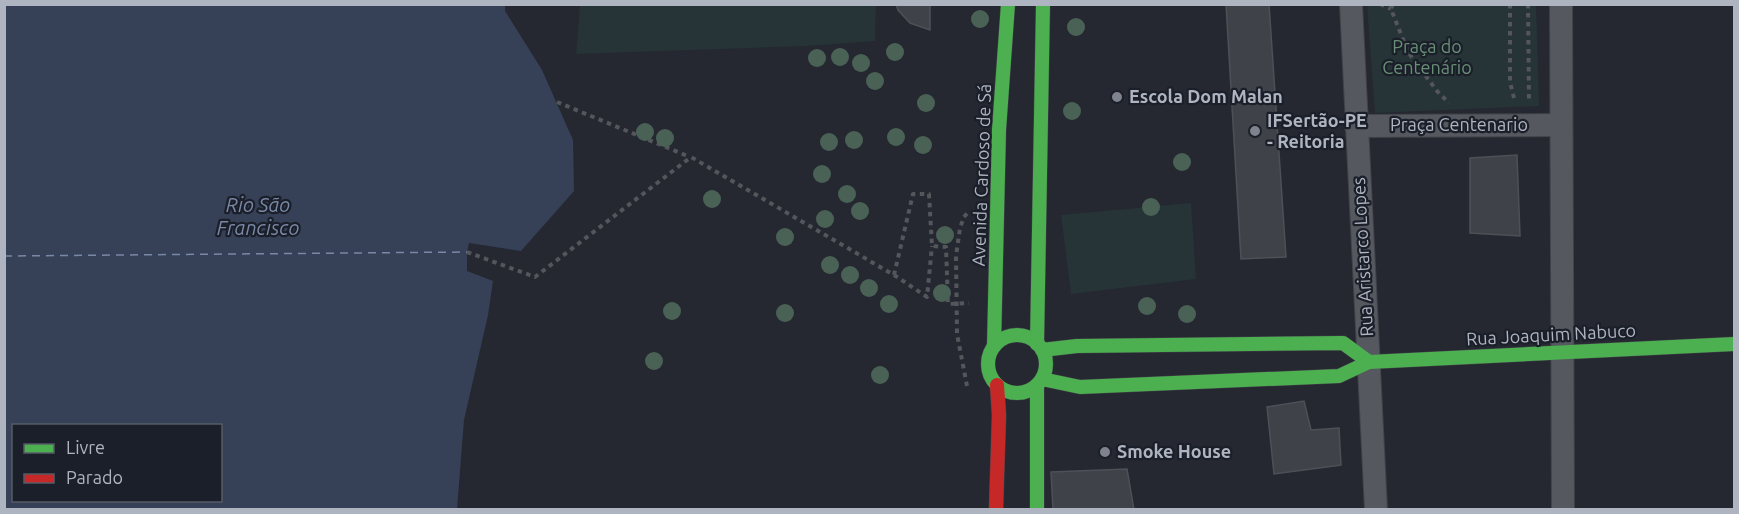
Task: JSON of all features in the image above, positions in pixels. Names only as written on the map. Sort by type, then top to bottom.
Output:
[{"type":"main road","name":"Avenida Cardoso de Sá","points":[[994,346],[999,130],[1008,4]]},
{"type":"main road","points":[[1036,510],[1040,382],[1046,365],[1040,347],[1043,4]]},
{"type":"main road","points":[[1040,382],[1032,390],[1017,394],[1003,390],[997,385],[988,366],[988,359],[994,346],[1007,337],[1015,335],[1031,339],[1040,347],[1343,343],[1369,362]]},
{"type":"main road","name":"Rua Joaquim Nabuco","points":[[1040,382],[1080,387],[1339,376],[1369,362],[1734,344]]},
{"type":"main road","points":[[996,510],[999,422],[997,385]]},
{"type":"street","name":"Rua Aristarco Lopes","points":[[1351,4],[1376,510]]},
{"type":"street","points":[[1561,4],[1563,510]]},
{"type":"street","name":"Praça Centenario","points":[[1356,126],[1562,125]]},
{"type":"path","points":[[1380,4],[1392,7],[1408,52],[1437,91],[1451,105],[1439,106]]},
{"type":"path","points":[[1510,4],[1510,82],[1515,103]]},
{"type":"path","points":[[1505,103],[1529,102],[1528,4]]},
{"type":"path","points":[[557,102],[691,157],[894,275],[927,297],[932,246],[929,194],[913,194],[894,275]]},
{"type":"path","points":[[467,252],[535,278],[691,157]]},
{"type":"path","points":[[932,246],[946,246],[948,304],[996,302]]},
{"type":"green space","points":[[580,5],[876,5],[875,41],[807,46],[576,54]]},
{"type":"green space","name":"Praça do Centenário","points":[[1367,5],[1536,5],[1539,106],[1375,113]]},
{"type":"green space","points":[[1191,203],[1196,279],[1071,294],[1061,215]]},
{"type":"water","name":"Rio São Francisco","points":[[4,5],[505,5],[505,11],[542,70],[573,140],[574,191],[521,251],[469,243],[467,271],[493,281],[488,315],[464,420],[457,509],[5,509]]},
{"type":"building","points":[[896,4],[930,4],[930,30],[910,23],[898,10]]},
{"type":"building","name":"IFSertão-PE - Reitoria","points":[[1226,4],[1269,4],[1286,257],[1241,259]]},
{"type":"building","points":[[1517,155],[1520,236],[1470,233],[1470,158]]},
{"type":"building","points":[[1304,401],[1311,430],[1339,428],[1341,465],[1274,474],[1267,407]]},
{"type":"building","points":[[1127,469],[1134,510],[1053,510],[1051,472]]},
{"type":"ferry route","points":[[4,256],[467,252]]},
{"type":"traffic: fast","points":[[994,346],[999,130],[1008,4]]},
{"type":"traffic: fast","points":[[1037,344],[1043,4]]},
{"type":"traffic: fast","points":[[1017,335],[1028,337],[1041,348],[1046,364],[1044,375],[1033,388],[1017,393],[1006,391],[993,380],[988,364],[990,353],[1001,340],[1017,335]]},
{"type":"traffic: fast","points":[[1042,350],[1077,346],[1343,343],[1369,362]]},
{"type":"traffic: fast","points":[[1042,379],[1080,387],[1339,376],[1369,362],[1734,344]]},
{"type":"traffic: fast","points":[[1037,385],[1037,510]]},
{"type":"traffic: jam","points":[[996,510],[999,415],[997,385]]},
{"type":"place","name":"Escola Dom Malan","points":[[1117,97]]},
{"type":"place","name":"IFSertão-PE - Reitoria","points":[[1255,131]]},
{"type":"place","name":"Smoke House","points":[[1105,452]]}]
